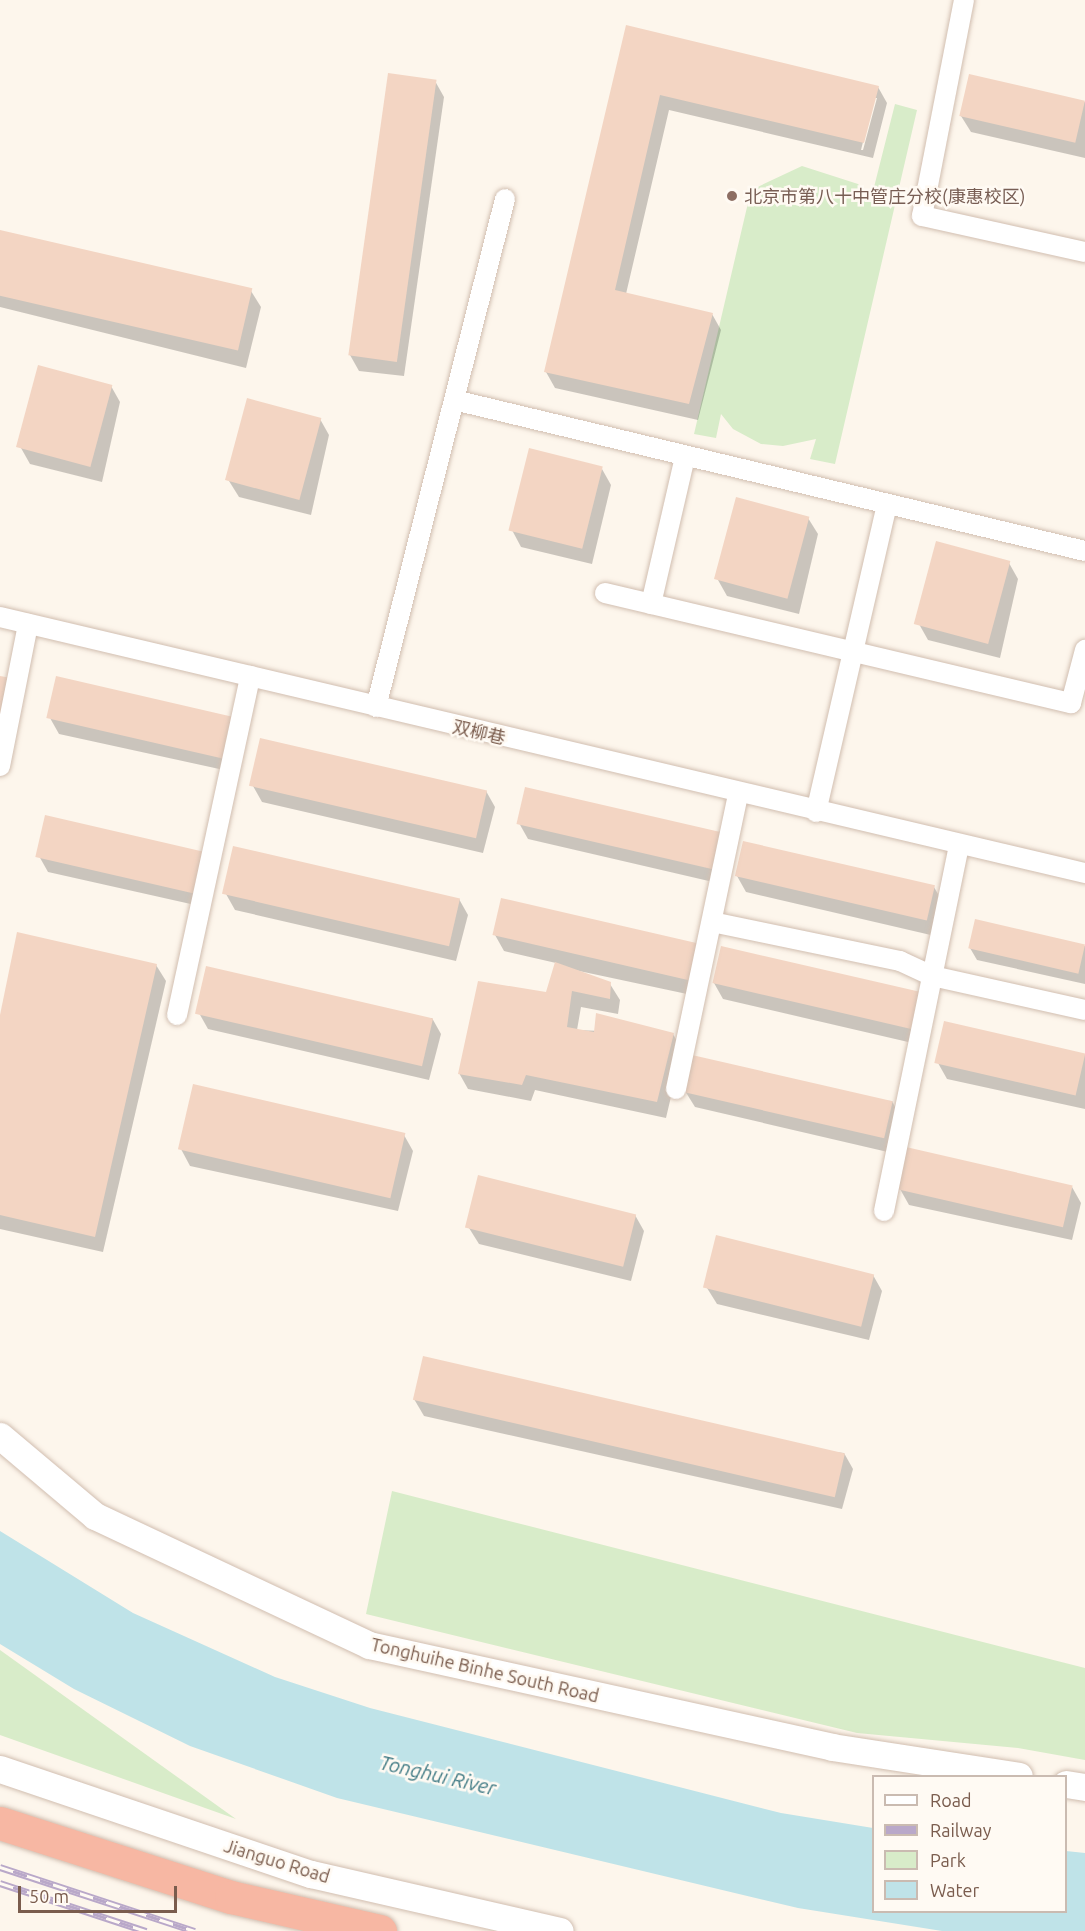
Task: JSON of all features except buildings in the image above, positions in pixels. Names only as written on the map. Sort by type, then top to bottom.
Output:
[{"type":"highway","points":[[0,1823],[231,1897],[380,1931]]},
{"type":"street","points":[[964,0],[922,216],[1085,252]]},
{"type":"street","points":[[376,707],[505,199]]},
{"type":"street","points":[[454,400],[1085,551]]},
{"type":"street","points":[[651,604],[686,457]]},
{"type":"street","points":[[816,812],[887,505]]},
{"type":"street","points":[[605,593],[1071,704],[1085,650]]},
{"type":"street","name":"双柳巷","points":[[0,617],[738,794],[1085,873]]},
{"type":"street","points":[[0,766],[28,624]]},
{"type":"street","points":[[177,1015],[250,676]]},
{"type":"street","points":[[676,1089],[738,794]]},
{"type":"street","points":[[884,1211],[959,845]]},
{"type":"street","points":[[712,922],[900,962],[932,976],[1085,1010]]},
{"type":"street","name":"Tonghuihe Binhe South Road","points":[[0,1436],[95,1516],[369,1644],[832,1748],[1012,1775]]},
{"type":"street","name":"Jianguo Road","points":[[0,1769],[311,1874],[560,1931]]},
{"type":"street","points":[[1067,1784],[1085,1787]]},
{"type":"green space","points":[[895,104],[917,110],[835,464],[810,459],[816,439],[783,446],[761,444],[733,429],[721,414],[716,438],[694,434],[751,190],[802,166],[858,184],[871,199]]},
{"type":"green space","points":[[392,1491],[1085,1668],[1085,1760],[1018,1748],[857,1733],[366,1614]]},
{"type":"green space","points":[[0,1650],[236,1819],[0,1735]]},
{"type":"water","name":"Tonghui River","points":[[0,1531],[133,1613],[275,1677],[370,1708],[781,1813],[872,1828],[872,1913],[1067,1913],[1067,1851],[1085,1853],[1085,1931],[942,1931],[798,1908],[337,1798],[190,1746],[74,1689],[0,1644]]},
{"type":"railway","points":[[0,1867],[195,1931]]},
{"type":"railway","points":[[0,1883],[146,1931]]},
{"type":"place","name":"北京市第八十中管庄分校(康惠校区)","points":[[732,196]]}]
